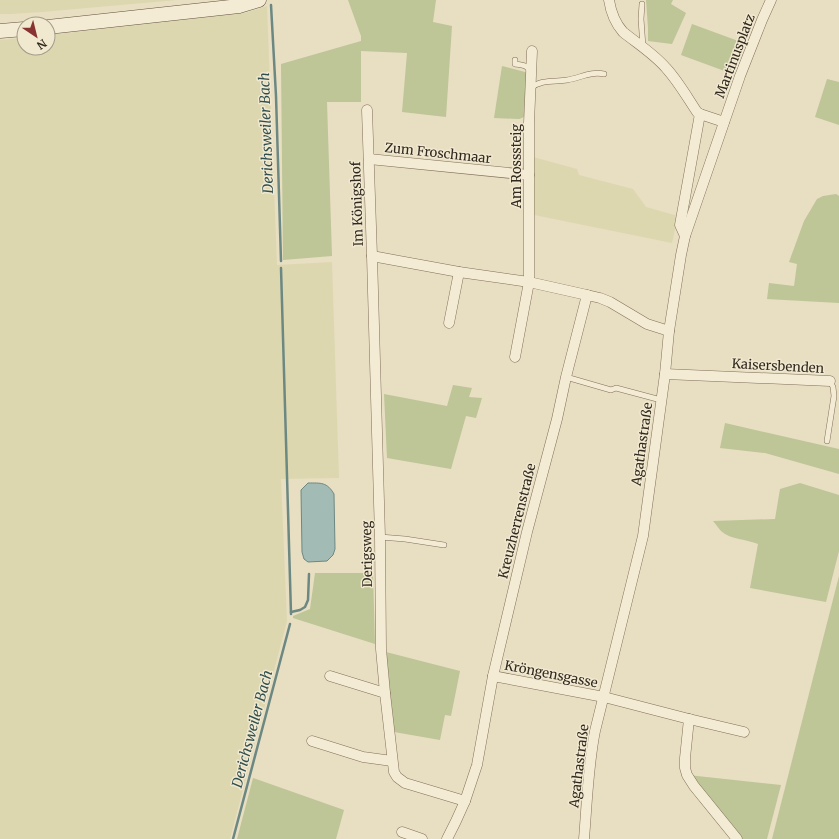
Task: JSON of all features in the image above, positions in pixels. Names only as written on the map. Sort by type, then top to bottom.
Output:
[{"type":"street","points":[[56,25],[238,6],[260,0]]},
{"type":"street","points":[[609,0],[613,16],[619,27],[623,32],[658,59],[667,69],[697,112],[724,122]]},
{"type":"street","name":"Martinusplatz","points":[[699,193],[762,20],[771,0]]},
{"type":"street","points":[[0,31],[16,30]]},
{"type":"street","name":"Am Rosssteig","points":[[529,282],[530,88],[532,51]]},
{"type":"street","name":"Im Königshof","points":[[366,110],[372,256],[459,272],[529,282],[587,295]]},
{"type":"street","points":[[684,236],[680,225],[700,114]]},
{"type":"street","name":"Zum Froschmaar","points":[[369,159],[529,175]]},
{"type":"street","name":"Agathastraße","points":[[584,839],[588,781],[593,744],[642,536],[680,255],[684,236],[699,193]]},
{"type":"street","name":"Derigsweg","points":[[372,256],[380,537],[381,649],[392,761],[394,772],[397,777],[405,783],[465,800]]},
{"type":"street","points":[[449,323],[459,272]]},
{"type":"street","points":[[515,357],[529,282]]},
{"type":"street","points":[[587,295],[610,302],[647,324],[669,331]]},
{"type":"street","name":"Kreuzherrenstraße","points":[[447,839],[465,800],[477,765],[493,676],[526,532],[557,419],[587,295]]},
{"type":"street","name":"Kaisersbenden","points":[[665,374],[830,381]]},
{"type":"street","points":[[330,676],[385,693]]},
{"type":"street","name":"Kröngensgasse","points":[[493,676],[604,697]]},
{"type":"street","points":[[604,697],[744,732]]},
{"type":"street","points":[[689,719],[684,758],[686,775],[737,839]]},
{"type":"street","points":[[312,741],[363,757],[392,761]]},
{"type":"street","points":[[402,832],[422,839]]},
{"type":"lane","points":[[642,4],[643,47]]},
{"type":"lane","points":[[515,60],[514,63],[528,67],[531,75]]},
{"type":"lane","points":[[530,88],[539,83],[568,80],[593,73],[604,74]]},
{"type":"lane","points":[[566,377],[611,390],[616,388],[661,400]]},
{"type":"lane","name":"Kaisersbenden","points":[[827,441],[834,396],[833,387],[830,381]]},
{"type":"lane","points":[[380,537],[444,545]]},
{"type":"shaded area","points":[[0,0],[177,0],[12,14],[0,14]]},
{"type":"shaded area","points":[[267,6],[277,265],[332,262],[339,478],[281,479],[287,621],[230,839],[0,839],[0,40],[16,39],[16,56],[56,56],[56,34],[245,13]]},
{"type":"shaded area","points":[[533,157],[577,169],[579,175],[633,189],[646,207],[678,216],[672,243],[534,215]]},
{"type":"green space","points":[[348,0],[436,0],[433,22],[452,26],[446,117],[402,112],[407,53],[361,51],[361,102],[327,102],[332,256],[283,260],[281,64],[361,41],[361,36]]},
{"type":"green space","points":[[646,0],[673,0],[671,4],[686,13],[672,44],[648,41]]},
{"type":"green space","points":[[692,24],[741,42],[730,73],[681,55]]},
{"type":"green space","points":[[502,66],[528,74],[526,115],[522,118],[494,118]]},
{"type":"green space","points":[[827,79],[839,82],[839,125],[815,117]]},
{"type":"green space","points":[[836,194],[839,196],[839,303],[767,299],[769,283],[794,286],[797,264],[789,262],[804,221],[817,199],[823,196]]},
{"type":"green space","points":[[453,385],[472,388],[469,397],[482,398],[476,418],[466,416],[451,469],[387,458],[384,394],[447,406]]},
{"type":"green space","points":[[725,423],[839,449],[839,474],[765,453],[720,448]]},
{"type":"green space","points":[[800,483],[839,495],[839,551],[826,602],[750,588],[758,544],[734,538],[725,534],[713,521],[775,519],[780,489]]},
{"type":"green space","points":[[315,573],[373,573],[375,644],[293,618],[293,616],[310,609]]},
{"type":"green space","points":[[839,576],[839,839],[772,839]]},
{"type":"green space","points":[[386,652],[460,671],[451,716],[445,715],[440,740],[394,732]]},
{"type":"green space","points":[[688,775],[781,785],[767,839],[739,839]]},
{"type":"green space","points":[[253,778],[344,810],[336,839],[237,839]]},
{"type":"water","points":[[308,483],[326,485],[334,494],[335,549],[333,555],[327,561],[308,562],[304,559],[302,552],[301,490]]},
{"type":"waterway","name":"Derichsweiler Bach","points":[[271,5],[276,96],[281,261]]},
{"type":"waterway","points":[[281,268],[291,614]]},
{"type":"waterway","points":[[291,612],[305,607],[308,600],[309,574]]},
{"type":"waterway","name":"Derichsweiler Bach","points":[[233,839],[290,624]]}]
